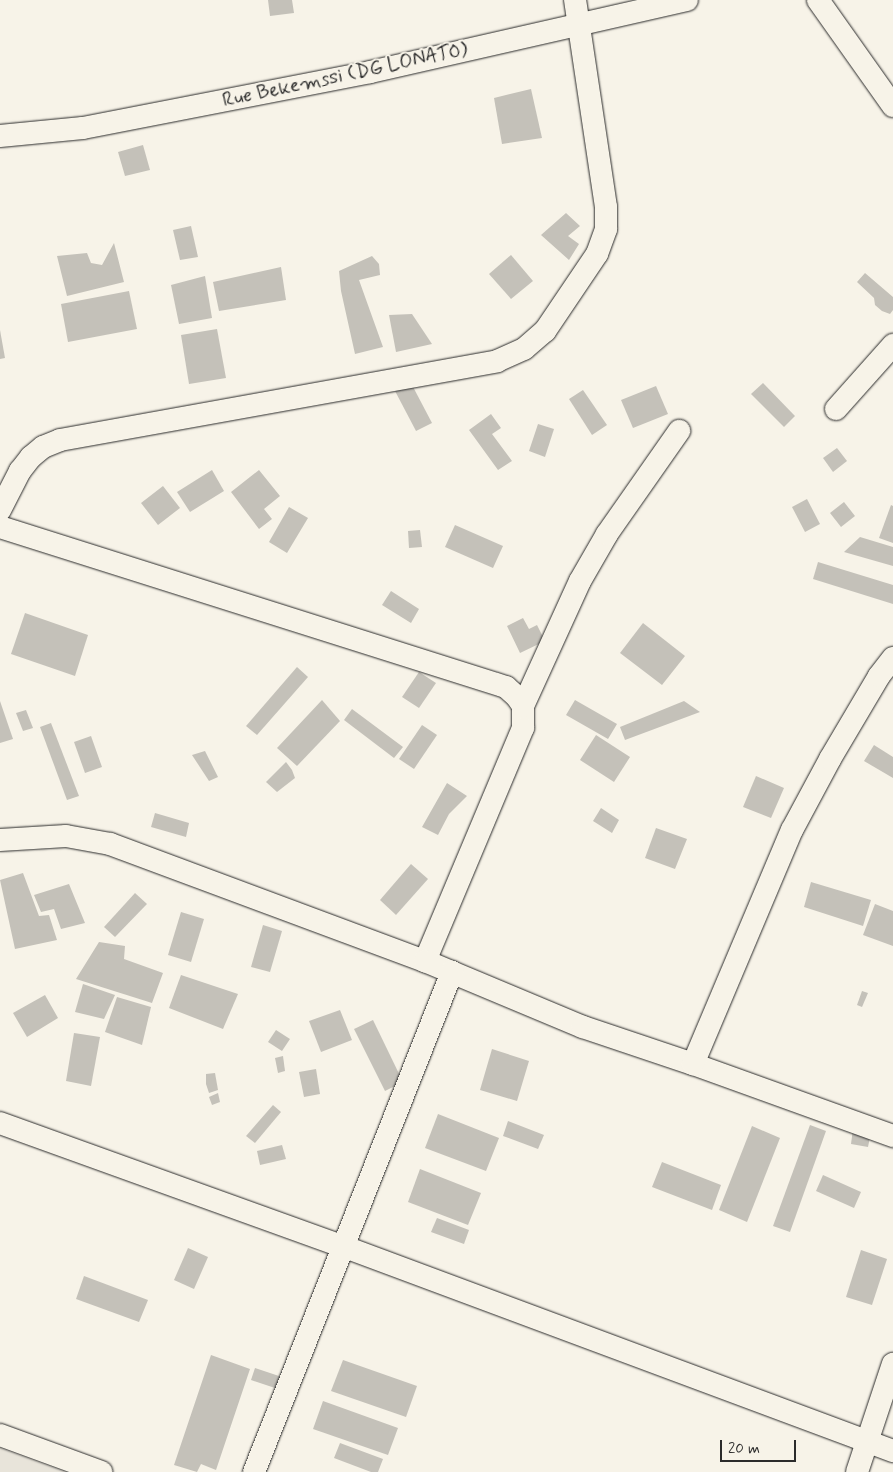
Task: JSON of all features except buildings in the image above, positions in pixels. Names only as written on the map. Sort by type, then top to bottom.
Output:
[{"type":"street","points":[[0,510],[20,471],[31,456],[43,447],[60,440],[497,361],[524,349],[545,331],[597,254],[606,229],[606,207],[580,23],[575,0]]},
{"type":"street","name":"Rue Bekemssi (DG LONATO)","points":[[0,136],[83,128],[351,76],[687,0]]},
{"type":"street","points":[[818,0],[893,106]]},
{"type":"street","points":[[836,409],[893,344]]},
{"type":"street","points":[[425,961],[523,728],[523,706],[580,581],[612,526],[679,431]]},
{"type":"street","points":[[0,527],[506,687],[517,696],[523,706]]},
{"type":"street","points":[[693,1064],[792,830],[830,759],[880,676],[893,658]]},
{"type":"street","points":[[0,840],[66,836],[110,844],[425,961],[583,1027],[693,1064],[893,1136]]},
{"type":"street","points":[[254,1472],[345,1247],[452,972]]},
{"type":"street","points":[[0,1122],[345,1247],[893,1451]]},
{"type":"street","points":[[857,1472],[893,1364]]},
{"type":"street","points":[[0,1435],[101,1472]]},
{"type":"shaded area","points":[[0,1448],[65,1472],[0,1472]]}]
